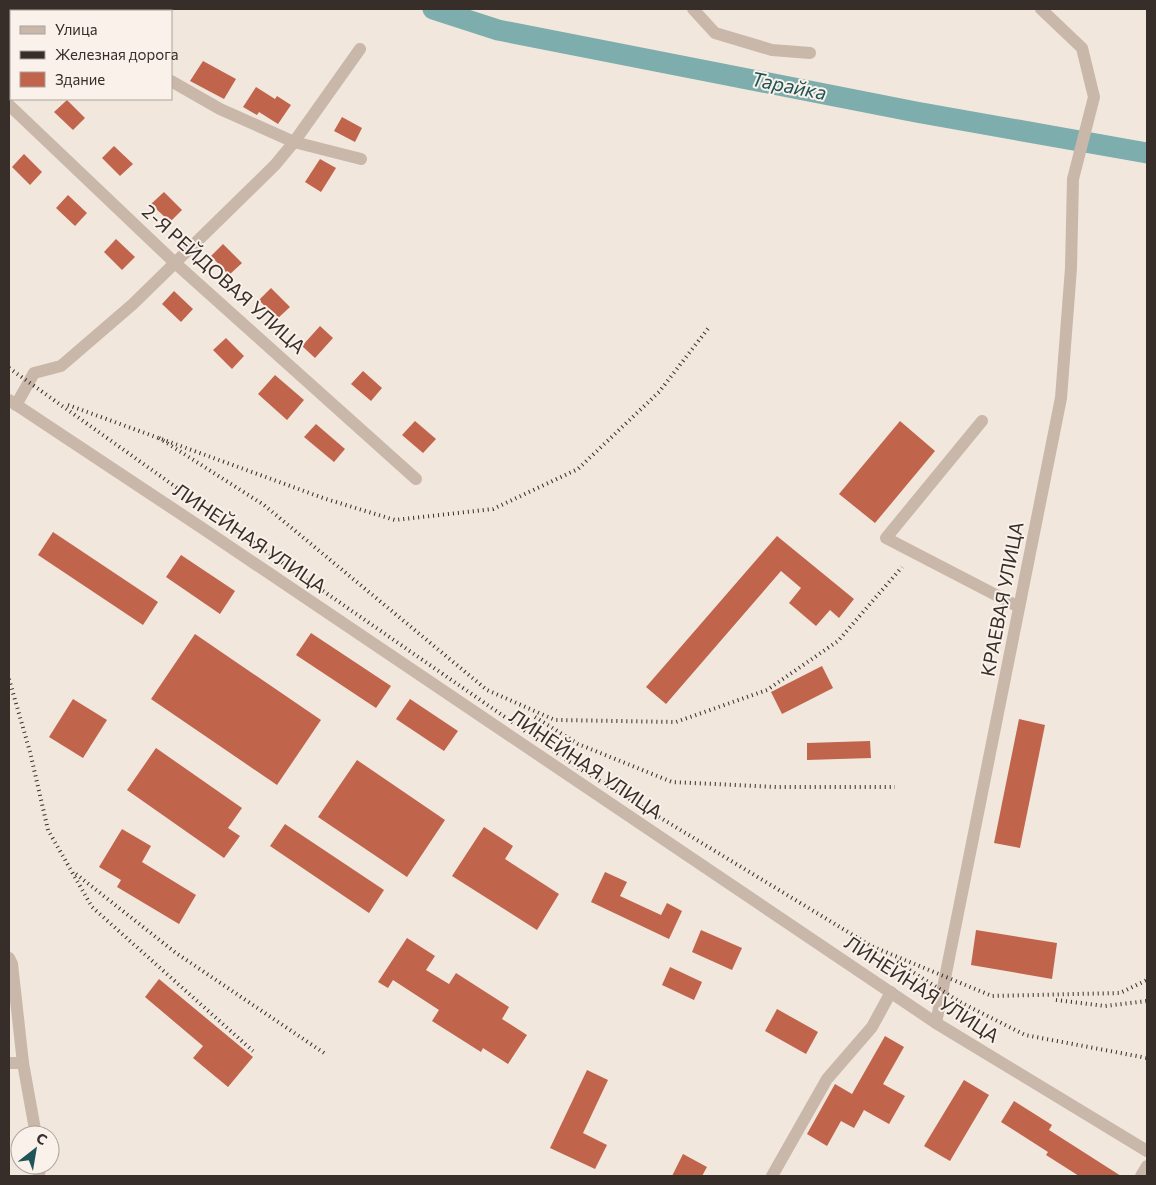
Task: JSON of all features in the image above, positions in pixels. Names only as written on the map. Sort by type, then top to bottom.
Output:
[{"type":"street","points":[[693,9],[715,33],[772,50],[810,53]]},
{"type":"street","name":"КРАЕВАЯ УЛИЦА","points":[[936,1023],[1061,398],[1071,268],[1073,179],[1094,97],[1082,48],[1041,9]]},
{"type":"street","points":[[12,403],[34,374],[61,366],[133,304],[274,165],[294,142],[360,49]]},
{"type":"street","points":[[172,82],[220,109],[294,142],[361,159]]},
{"type":"street","name":"2-Я РЕЙДОВАЯ УЛИЦА","points":[[9,105],[174,262],[416,479]]},
{"type":"street","name":"ЛИНЕЙНАЯ УЛИЦА","points":[[12,403],[936,1023],[1147,1151]]},
{"type":"street","points":[[982,421],[886,538],[1019,607]]},
{"type":"street","points":[[9,958],[12,964],[23,1063],[34,1125]]},
{"type":"street","points":[[772,1176],[827,1079],[872,1027],[891,992]]},
{"type":"street","points":[[9,1062],[23,1063]]},
{"type":"street","points":[[1141,1176],[1147,1166]]},
{"type":"building","points":[[203,61],[236,79],[224,99],[190,81]]},
{"type":"building","points":[[256,87],[275,99],[277,96],[291,105],[278,124],[259,112],[257,115],[243,107]]},
{"type":"building","points":[[67,100],[85,118],[73,130],[54,112]]},
{"type":"building","points":[[342,117],[362,128],[355,142],[334,131]]},
{"type":"building","points":[[114,146],[133,164],[120,176],[102,158]]},
{"type":"building","points":[[24,154],[42,172],[30,185],[12,167]]},
{"type":"building","points":[[320,159],[336,168],[321,192],[305,182]]},
{"type":"building","points":[[164,192],[182,210],[170,222],[151,204]]},
{"type":"building","points":[[68,195],[87,213],[75,226],[56,208]]},
{"type":"building","points":[[116,239],[135,257],[122,270],[104,252]]},
{"type":"building","points":[[223,244],[242,263],[229,275],[211,256]]},
{"type":"building","points":[[271,288],[290,307],[277,319],[259,300]]},
{"type":"building","points":[[174,291],[193,309],[181,322],[162,304]]},
{"type":"building","points":[[320,326],[333,338],[315,358],[302,346]]},
{"type":"building","points":[[226,338],[244,356],[232,369],[213,350]]},
{"type":"building","points":[[363,371],[382,388],[371,401],[351,384]]},
{"type":"building","points":[[275,375],[304,400],[287,420],[258,394]]},
{"type":"building","points":[[415,421],[436,439],[423,453],[402,435]]},
{"type":"building","points":[[900,421],[935,451],[875,523],[839,494]]},
{"type":"building","points":[[316,424],[345,449],[334,462],[304,437]]},
{"type":"building","points":[[53,532],[158,602],[143,625],[38,555]]},
{"type":"building","points":[[777,536],[854,599],[839,618],[830,610],[816,626],[789,603],[801,588],[781,571],[666,704],[646,687]]},
{"type":"building","points":[[181,555],[235,591],[220,614],[166,577]]},
{"type":"building","points":[[311,633],[391,686],[376,708],[296,655]]},
{"type":"building","points":[[195,634],[321,720],[277,785],[151,699]]},
{"type":"building","points":[[822,666],[833,688],[782,714],[771,692]]},
{"type":"building","points":[[73,699],[107,720],[83,758],[49,737]]},
{"type":"building","points":[[410,699],[458,731],[444,751],[396,719]]},
{"type":"building","points":[[1019,719],[1045,725],[1020,848],[994,843]]},
{"type":"building","points":[[870,741],[871,758],[807,760],[807,743]]},
{"type":"building","points":[[156,748],[242,808],[228,828],[240,836],[224,858],[127,790]]},
{"type":"building","points":[[357,760],[445,820],[407,877],[318,817]]},
{"type":"building","points":[[285,824],[384,890],[369,913],[270,846]]},
{"type":"building","points":[[484,827],[513,846],[505,859],[559,894],[537,930],[452,876]]},
{"type":"building","points":[[122,829],[151,846],[142,862],[196,895],[179,924],[117,887],[121,880],[99,867]]},
{"type":"building","points":[[605,872],[627,882],[620,896],[661,915],[667,903],[682,911],[669,939],[591,902]]},
{"type":"building","points":[[701,930],[742,948],[732,970],[692,952]]},
{"type":"building","points":[[976,930],[1057,943],[1052,979],[971,965]]},
{"type":"building","points":[[407,938],[435,956],[426,970],[449,984],[456,973],[509,1007],[502,1019],[527,1035],[508,1064],[483,1048],[481,1052],[432,1021],[439,1010],[393,980],[388,988],[378,982]]},
{"type":"building","points":[[670,967],[702,982],[694,1000],[662,985]]},
{"type":"building","points":[[159,979],[253,1057],[228,1087],[193,1058],[203,1046],[145,997]]},
{"type":"building","points":[[777,1009],[818,1032],[806,1054],[765,1031]]},
{"type":"building","points":[[885,1036],[904,1047],[883,1084],[905,1096],[889,1124],[864,1110],[854,1128],[841,1121],[827,1146],[807,1134],[835,1084],[852,1094]]},
{"type":"building","points":[[587,1070],[608,1080],[583,1133],[607,1145],[595,1169],[550,1148]]},
{"type":"building","points":[[964,1080],[989,1095],[950,1161],[924,1146]]},
{"type":"building","points":[[1014,1101],[1052,1125],[1049,1130],[1121,1176],[1079,1176],[1046,1155],[1048,1152],[1001,1122]]},
{"type":"building","points":[[683,1154],[707,1167],[702,1176],[672,1176]]},
{"type":"waterway","name":"Тарайка","points":[[433,9],[498,30],[916,112],[1147,153]]},
{"type":"railway","points":[[68,405],[326,499],[395,520],[493,509],[578,469],[659,392],[710,326]]},
{"type":"railway","points":[[9,368],[264,550],[577,767],[871,946],[992,996],[1120,993],[1147,980]]},
{"type":"railway","points":[[159,438],[264,505],[487,690],[555,720],[676,722],[767,690],[838,641],[902,567]]},
{"type":"railway","points":[[9,679],[30,752],[48,830],[92,907],[253,1051]]},
{"type":"railway","points":[[535,717],[578,744],[672,782],[776,787],[895,787]]},
{"type":"railway","points":[[76,874],[176,953],[327,1055]]},
{"type":"railway","points":[[897,962],[960,1002],[1025,1035],[1147,1058]]},
{"type":"railway","points":[[1056,1000],[1105,1006],[1147,1001]]}]
